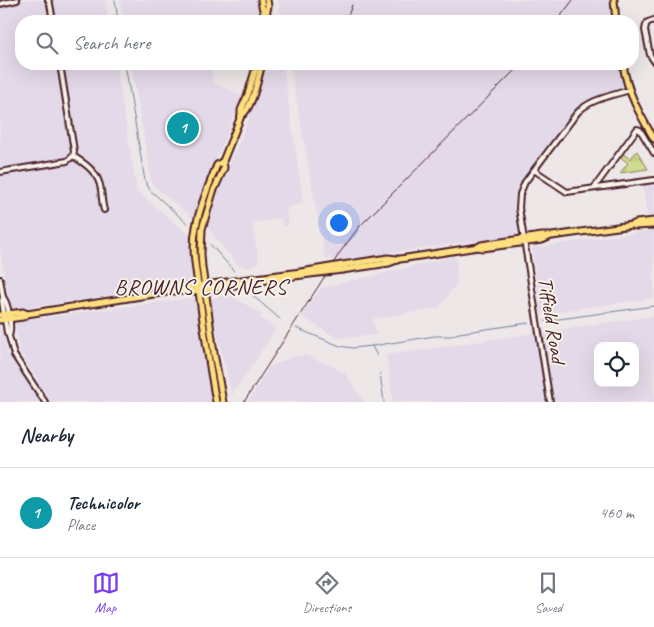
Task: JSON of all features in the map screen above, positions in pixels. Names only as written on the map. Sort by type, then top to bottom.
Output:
[{"type":"main road","points":[[261,0],[264,15]]},
{"type":"main road","points":[[266,15],[267,0]]},
{"type":"main road","points":[[614,0],[615,15]]},
{"type":"main road","points":[[241,116],[240,110],[248,94],[255,70]]},
{"type":"main road","points":[[223,402],[195,258],[194,242],[199,211],[217,165],[223,161],[241,116],[245,113],[251,100],[260,70]]},
{"type":"main road","points":[[624,70],[629,90],[637,108],[651,129],[654,139]]},
{"type":"main road","points":[[4,317],[23,316],[180,291],[186,287],[201,287],[389,263],[400,259],[478,247],[483,248],[524,240],[542,240],[552,236],[654,221]]},
{"type":"main road","points":[[632,225],[654,225]]},
{"type":"main road","points":[[201,287],[216,402]]},
{"type":"street","points":[[0,4],[17,0]]},
{"type":"street","points":[[48,0],[52,15]]},
{"type":"street","points":[[654,20],[648,22],[645,27],[650,55],[654,61]]},
{"type":"street","points":[[0,172],[67,161],[73,156],[74,149],[61,70]]},
{"type":"street","name":"Tiffield Road","points":[[550,402],[519,208],[522,186],[582,107],[594,101],[629,90]]},
{"type":"street","points":[[594,188],[637,130],[640,130],[643,134],[654,154]]},
{"type":"street","points":[[73,156],[92,169],[101,186],[104,210]]},
{"type":"street","points":[[534,170],[566,192],[654,180]]},
{"type":"street","points":[[0,279],[4,317],[11,333],[9,336],[14,355],[46,402]]},
{"type":"shaded area","points":[[0,0],[105,0],[108,15],[15,15],[15,70],[117,70],[137,192],[191,237],[194,283],[10,310],[0,249]]},
{"type":"shaded area","points":[[120,0],[257,0],[257,15],[122,15]]},
{"type":"shaded area","points":[[278,0],[610,0],[611,15],[281,15]]},
{"type":"shaded area","points":[[132,70],[212,70],[213,83],[243,96],[205,185],[195,220],[151,183]]},
{"type":"shaded area","points":[[265,70],[284,70],[303,202],[302,204],[288,207],[286,211],[289,225],[283,226],[281,218],[252,223],[259,262],[248,268],[238,265],[210,231],[208,225],[215,198],[246,126]]},
{"type":"shaded area","points":[[291,70],[620,70],[623,87],[582,102],[520,181],[514,200],[518,235],[338,260],[325,258]]},
{"type":"shaded area","points":[[654,184],[654,215],[647,216],[643,185]]},
{"type":"shaded area","points":[[654,230],[654,298],[541,314],[532,248]]},
{"type":"shaded area","points":[[456,256],[457,283],[439,308],[373,319],[376,335],[337,338],[301,316],[321,288]]},
{"type":"shaded area","points":[[234,293],[236,299],[261,313],[260,318],[276,328],[232,395],[211,298]]},
{"type":"shaded area","points":[[192,298],[196,300],[213,402],[51,402],[19,350],[15,323]]},
{"type":"shaded area","points":[[654,316],[654,402],[393,402],[386,355]]},
{"type":"shaded area","points":[[0,324],[7,353],[40,402],[0,402]]},
{"type":"shaded area","points":[[306,355],[344,372],[365,402],[248,402],[269,367],[292,357]]},
{"type":"green space","points":[[637,151],[648,169],[620,173],[628,163],[619,156],[622,153],[630,159]]},
{"type":"waterway","points":[[115,0],[117,15]]},
{"type":"waterway","points":[[126,70],[145,181],[150,190],[188,224]]},
{"type":"waterway","points":[[210,244],[234,271]]},
{"type":"waterway","points":[[253,296],[280,319]]},
{"type":"waterway","points":[[545,321],[654,306]]},
{"type":"waterway","points":[[296,328],[340,346],[352,348],[435,336],[451,336],[459,333],[528,323]]},
{"type":"waterway","points":[[372,346],[377,356]]},
{"type":"waterway","points":[[380,373],[384,402]]},
{"type":"railway","points":[[562,15],[573,0]]},
{"type":"railway","points":[[348,15],[352,5]]},
{"type":"railway","points":[[244,402],[341,251],[359,227],[515,70]]},
{"type":"place","name":"Technicolor","points":[[183,128]]},
{"type":"district","name":"BROWNS CORNERS","points":[[201,287]]}]
